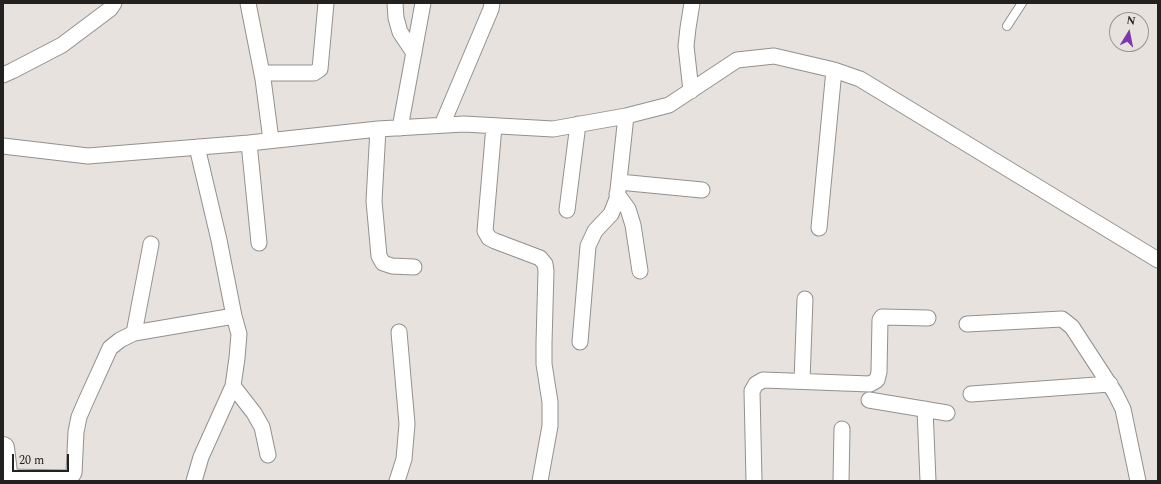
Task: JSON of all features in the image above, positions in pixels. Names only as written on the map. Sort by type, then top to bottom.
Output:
[{"type":"main road","points":[[3,448],[7,479]]},
{"type":"street","points":[[3,75],[62,45],[110,9],[114,3]]},
{"type":"street","points":[[248,3],[262,73],[271,140]]},
{"type":"street","points":[[262,73],[314,73],[320,69],[326,3]]},
{"type":"street","points":[[394,3],[400,32],[414,53]]},
{"type":"street","points":[[400,128],[423,3]]},
{"type":"street","points":[[442,125],[491,9],[492,3]]},
{"type":"street","points":[[691,91],[686,46],[692,3]]},
{"type":"street","points":[[3,146],[88,156],[249,143],[378,129],[442,125],[464,124],[553,129],[626,116],[669,105],[737,60],[774,56],[834,70],[860,79],[1158,260]]},
{"type":"street","points":[[819,228],[834,70]]},
{"type":"street","points":[[580,342],[588,246],[595,231],[612,214],[617,199],[626,116]]},
{"type":"street","points":[[567,210],[578,124]]},
{"type":"street","points":[[494,126],[485,231],[489,238],[495,241],[540,258],[545,264],[546,271],[544,364],[550,402],[550,426],[540,481]]},
{"type":"street","points":[[378,129],[374,201],[379,256],[383,263],[392,266],[414,267]]},
{"type":"street","points":[[249,143],[259,243]]},
{"type":"street","points":[[194,481],[201,457],[233,386],[239,334],[197,147]]},
{"type":"street","points":[[618,188],[702,190]]},
{"type":"street","points":[[618,188],[628,209],[633,225],[640,271]]},
{"type":"street","points":[[134,333],[152,244]]},
{"type":"street","points":[[802,381],[805,299]]},
{"type":"street","points":[[7,479],[67,478],[74,473],[76,432],[79,417],[110,348],[120,340],[134,333],[234,316]]},
{"type":"street","points":[[754,481],[752,391],[756,384],[763,380],[870,384],[877,380],[879,372],[880,320],[882,317],[928,318]]},
{"type":"street","points":[[967,324],[1062,319],[1072,327],[1110,384],[1123,409],[1138,481]]},
{"type":"street","points":[[397,481],[404,459],[407,424],[398,332]]},
{"type":"street","points":[[971,394],[1110,384]]},
{"type":"street","points":[[233,386],[254,413],[262,427],[268,455]]},
{"type":"street","points":[[869,400],[947,413]]},
{"type":"street","points":[[924,409],[928,481]]},
{"type":"street","points":[[841,481],[842,429]]},
{"type":"lane","points":[[1007,26],[1022,3]]}]
